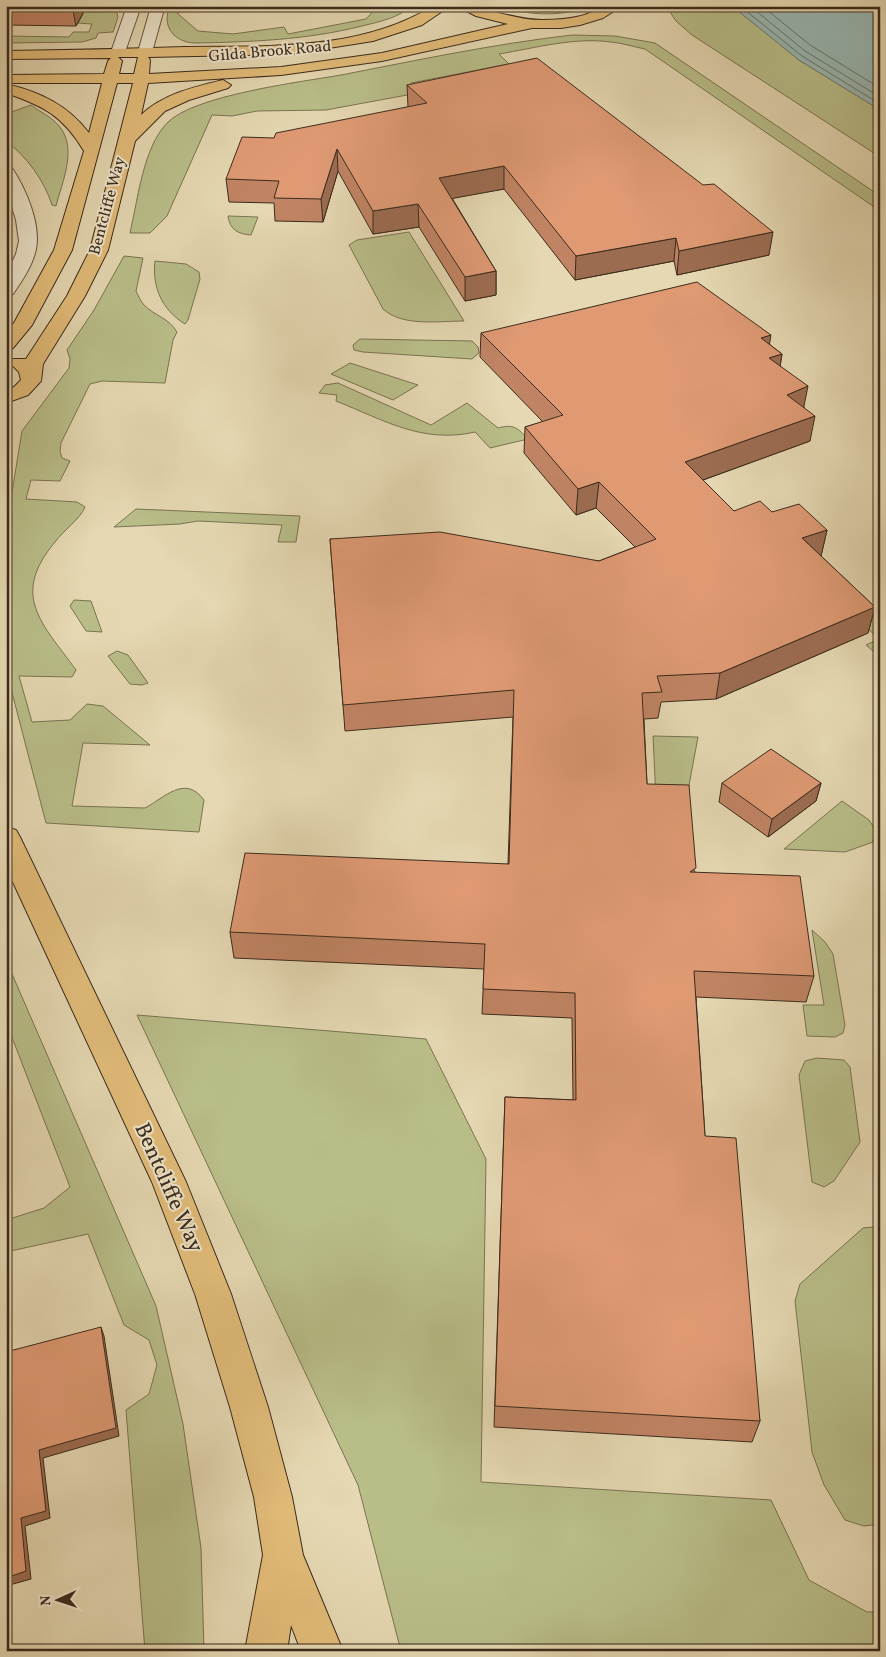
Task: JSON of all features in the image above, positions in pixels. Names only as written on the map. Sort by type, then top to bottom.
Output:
[{"type":"main road","name":"Gilda Brook Road","points":[[144,57],[291,50],[337,44],[391,32],[417,22],[444,6]]},
{"type":"main road","points":[[464,6],[480,14],[505,20],[533,23],[562,22],[589,18],[615,6]]},
{"type":"main road","name":"Gilda Brook Road","points":[[6,79],[111,74],[137,80],[281,71],[382,57],[533,23]]},
{"type":"main road","points":[[6,54],[118,52],[144,57],[173,66],[382,57]]},
{"type":"main road","name":"Bentcliffe Way","points":[[6,344],[22,325],[63,250],[118,52]]},
{"type":"main road","name":"Bentcliffe Way","points":[[6,416],[39,353],[76,296],[99,250],[122,154],[137,80],[144,57]]},
{"type":"main road","points":[[122,154],[139,124],[155,109],[178,99],[237,82],[308,72],[382,57]]},
{"type":"main road","points":[[6,65],[76,65],[111,74]]},
{"type":"main road","points":[[6,88],[42,101],[69,116],[78,126],[92,151]]},
{"type":"main road","points":[[6,360],[24,365],[20,388]]},
{"type":"main road","name":"Bentcliffe Way","points":[[6,837],[169,1182],[213,1294],[249,1407],[271,1488],[283,1555],[322,1651]]},
{"type":"main road","name":"Bentcliffe Way","points":[[266,1651],[283,1555]]},
{"type":"street","points":[[118,52],[134,6]]},
{"type":"street","points":[[144,57],[158,9],[152,6]]},
{"type":"street","points":[[6,172],[15,185],[26,231],[27,248],[14,279],[6,290]]},
{"type":"street","points":[[6,249],[27,248]]},
{"type":"green space","points":[[87,6],[103,6],[116,10],[118,17],[113,32],[98,33],[96,38],[82,42],[6,43],[6,36],[69,37],[73,32],[89,32],[92,24],[78,23]]},
{"type":"green space","points":[[170,6],[186,6],[189,9],[177,13],[198,31],[233,34],[284,27],[288,34],[366,19],[378,6],[411,6],[394,17],[341,31],[257,41],[194,43],[181,40],[171,32],[167,20]]},
{"type":"green space","points":[[503,6],[592,6],[570,12],[548,14],[525,12]]},
{"type":"green space","points":[[666,6],[732,6],[799,60],[880,110],[880,157],[692,35],[676,21]]},
{"type":"green space","points":[[572,35],[615,36],[655,43],[880,196],[880,211],[645,49],[615,43],[583,41],[499,54],[509,64],[411,83],[418,93],[326,110],[257,111],[232,116],[212,115],[167,216],[150,233],[130,233],[143,175],[152,146],[167,123],[181,113],[223,97],[249,91],[427,58]]},
{"type":"green space","points":[[31,105],[56,123],[65,135],[68,155],[67,165],[56,206],[52,205],[34,170],[21,154],[6,141],[6,114]]},
{"type":"green space","points":[[228,216],[258,217],[251,235],[242,234],[235,230]]},
{"type":"green space","points":[[409,232],[464,321],[411,321],[391,315],[383,309],[349,245],[357,240]]},
{"type":"green space","points":[[124,256],[143,258],[136,291],[144,305],[170,323],[177,332],[173,340],[165,383],[102,381],[90,384],[61,443],[60,451],[62,458],[70,461],[60,481],[31,480],[26,499],[77,502],[85,507],[55,542],[42,561],[35,578],[33,594],[36,609],[43,623],[76,670],[72,677],[19,676],[32,722],[70,720],[87,704],[103,706],[150,745],[83,743],[72,806],[145,808],[174,790],[189,789],[197,792],[204,800],[199,832],[46,823],[9,681],[6,529],[22,431],[69,368],[70,359],[67,350],[94,310]]},
{"type":"green space","points":[[155,261],[186,264],[199,272],[200,279],[188,320],[185,324],[170,312],[160,297],[155,280]]},
{"type":"green space","points":[[360,339],[472,341],[478,347],[479,353],[472,359],[363,352],[354,350],[353,345]]},
{"type":"green space","points":[[350,363],[418,385],[393,400],[331,374]]},
{"type":"green space","points":[[338,383],[431,425],[467,403],[498,428],[507,426],[514,428],[528,439],[490,448],[475,432],[438,435],[404,428],[336,401],[337,395],[319,393],[325,385]]},
{"type":"green space","points":[[136,509],[300,516],[296,542],[278,542],[282,525],[198,521],[180,524],[114,527]]},
{"type":"green space","points":[[837,582],[880,622],[880,657],[866,645],[879,639],[824,588]]},
{"type":"green space","points":[[74,600],[91,601],[102,632],[86,631],[70,606]]},
{"type":"green space","points":[[117,651],[128,655],[148,683],[142,685],[130,684],[108,656]]},
{"type":"green space","points":[[653,736],[698,737],[686,801],[656,800]]},
{"type":"green space","points":[[842,801],[869,820],[877,832],[873,842],[845,852],[784,849]]},
{"type":"green space","points":[[812,930],[825,942],[833,954],[845,1025],[843,1033],[835,1037],[807,1036],[803,1005],[824,1005]]},
{"type":"green space","points":[[6,960],[156,1306],[183,1424],[201,1548],[204,1651],[145,1651],[126,1410],[149,1394],[157,1365],[149,1340],[124,1325],[88,1234],[6,1252],[6,1220],[44,1208],[70,1187],[6,1022]]},
{"type":"green space","points":[[137,1015],[426,1039],[486,1159],[481,1482],[771,1500],[809,1580],[867,1612],[880,1612],[880,1651],[401,1651],[358,1485]]},
{"type":"green space","points":[[817,1058],[844,1060],[850,1067],[860,1142],[834,1181],[824,1187],[812,1182],[799,1075],[805,1061]]},
{"type":"green space","points":[[874,1227],[880,1230],[880,1524],[864,1526],[845,1520],[824,1485],[812,1452],[795,1301],[800,1284],[863,1228]]},
{"type":"water","points":[[732,6],[880,6],[880,110],[799,60]]},
{"type":"building","points":[[537,58],[703,185],[714,184],[773,232],[679,251],[676,238],[576,256],[504,166],[439,178],[496,271],[465,277],[418,204],[373,211],[337,149],[321,199],[274,198],[279,181],[226,179],[242,137],[274,138],[276,133],[427,103],[407,85]]},
{"type":"building","points":[[697,282],[771,335],[761,338],[782,354],[769,358],[808,386],[787,395],[815,416],[685,462],[734,511],[760,501],[772,512],[799,504],[827,530],[802,538],[875,607],[720,673],[657,676],[662,692],[642,693],[647,784],[689,785],[696,868],[690,872],[800,876],[814,976],[694,971],[705,1136],[736,1138],[760,1421],[495,1406],[505,1097],[576,1100],[575,993],[483,989],[485,944],[230,932],[245,853],[509,864],[514,690],[343,705],[330,539],[440,532],[599,561],[656,539],[599,482],[578,489],[525,427],[563,415],[481,333]]},
{"type":"building","points":[[771,749],[821,783],[772,819],[722,783]]},
{"type":"building","points":[[101,1327],[116,1428],[39,1450],[46,1511],[21,1518],[26,1571],[6,1578],[6,1352]]}]
